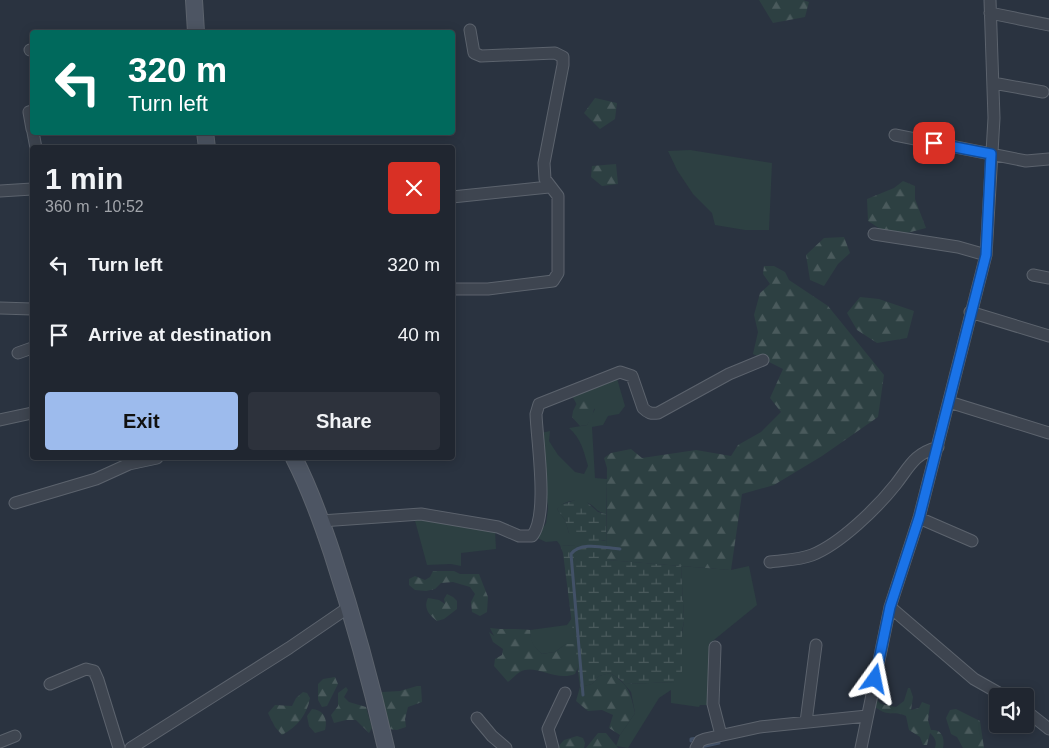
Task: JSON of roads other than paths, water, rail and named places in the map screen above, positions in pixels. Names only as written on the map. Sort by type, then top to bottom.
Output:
[{"type":"street","points":[[194,0],[196,30]]},
{"type":"street","points":[[861,748],[890,607],[919,518],[986,255],[994,118],[990,0]]},
{"type":"street","points":[[990,13],[1049,26]]},
{"type":"street","points":[[455,289],[488,290],[506,288],[553,280],[557,277],[558,273],[558,196],[549,187],[545,179],[544,163],[563,57],[555,53],[481,56],[474,53],[470,30]]},
{"type":"street","points":[[993,83],[1042,92]]},
{"type":"street","points":[[895,135],[1026,161],[1049,159]]},
{"type":"street","points":[[455,197],[549,187]]},
{"type":"street","points":[[0,191],[30,189]]},
{"type":"street","points":[[874,234],[958,247],[986,255]]},
{"type":"street","points":[[1033,275],[1049,278]]},
{"type":"street","points":[[0,308],[30,310]]},
{"type":"street","points":[[970,312],[1049,336]]},
{"type":"street","points":[[18,353],[30,349]]},
{"type":"street","points":[[321,521],[421,514],[498,527],[519,536],[532,536],[537,530],[542,498],[536,414],[539,404],[624,372],[632,376],[647,412],[652,414],[658,413],[729,374],[763,360]]},
{"type":"street","points":[[949,402],[1049,433]]},
{"type":"street","points":[[0,420],[30,412]]},
{"type":"street","points":[[770,562],[810,556],[821,550],[868,514],[896,484],[912,461],[925,451],[938,447]]},
{"type":"street","points":[[15,503],[96,480],[129,464],[148,460]]},
{"type":"street","points":[[295,460],[310,489],[349,607],[372,686],[386,748]]},
{"type":"street","points":[[919,518],[972,541]]},
{"type":"street","points":[[131,748],[289,648],[349,607]]},
{"type":"street","points":[[890,607],[974,679],[990,688]]},
{"type":"street","points":[[806,722],[816,645]]},
{"type":"street","points":[[715,647],[712,704],[721,736]]},
{"type":"street","points":[[50,684],[86,669],[94,671],[119,748]]},
{"type":"street","points":[[552,748],[548,729],[565,693]]},
{"type":"street","points":[[696,748],[697,744],[705,739],[760,728],[867,716]]},
{"type":"street","points":[[1034,717],[1049,729]]},
{"type":"street","points":[[477,718],[492,736],[506,748]]},
{"type":"street","points":[[0,742],[16,736]]},
{"type":"waterway","points":[[583,695],[571,554],[575,550],[587,546],[620,549]]},
{"type":"waterway","points":[[691,741],[691,739],[698,738]]},
{"type":"waterway","points":[[701,747],[719,743]]}]
